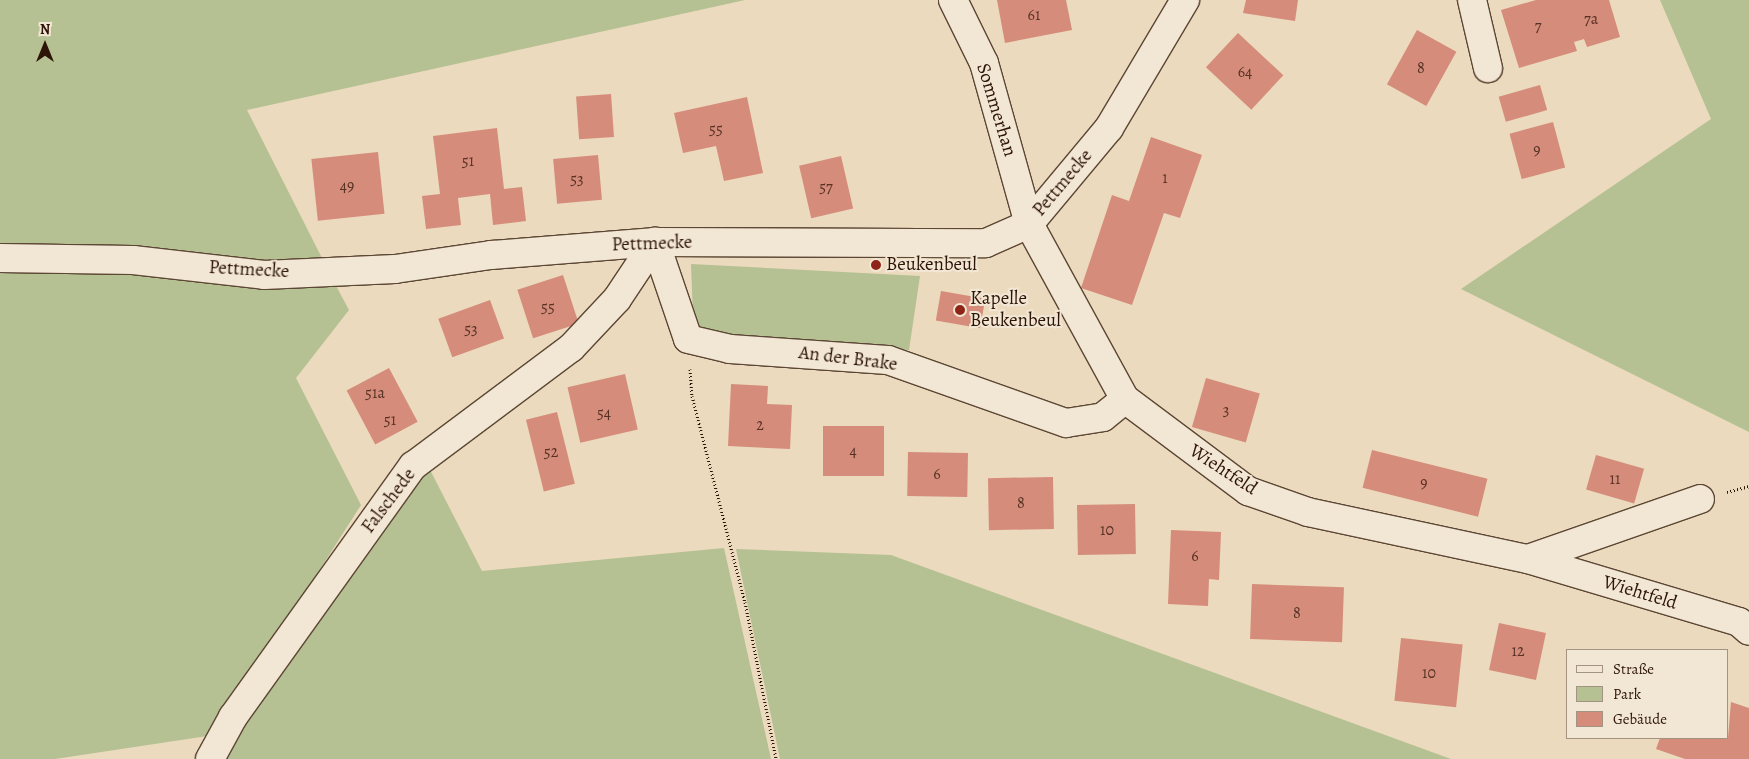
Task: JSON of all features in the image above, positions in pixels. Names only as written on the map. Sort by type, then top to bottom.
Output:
[{"type":"street","name":"Sommerhan","points":[[953,0],[984,63],[1030,224]]},
{"type":"street","name":"Pettmecke","points":[[0,258],[132,260],[264,275],[395,269],[491,255],[655,242],[986,243],[1030,224],[1109,128],[1185,0]]},
{"type":"street","points":[[1472,0],[1488,68]]},
{"type":"street","name":"Wiehtfeld","points":[[1030,224],[1125,399],[1248,491],[1308,512],[1528,559],[1739,622],[1749,631]]},
{"type":"street","points":[[655,242],[688,339]]},
{"type":"street","name":"Falschede","points":[[210,759],[233,717],[413,466],[571,348],[617,299],[655,242]]},
{"type":"street","name":"An der Brake","points":[[688,339],[730,350],[888,360],[1066,423],[1102,417],[1125,399]]},
{"type":"street","points":[[1528,559],[1700,499]]},
{"type":"path","points":[[688,339],[692,396],[744,602],[776,759]]},
{"type":"green space","points":[[0,0],[745,0],[247,110],[325,264],[0,252]]},
{"type":"green space","points":[[1660,0],[1749,0],[1749,432],[1461,289],[1711,119]]},
{"type":"green space","points":[[691,264],[920,276],[909,350],[714,334],[698,325],[693,316]]},
{"type":"green space","points":[[47,269],[334,282],[349,310],[296,378],[361,505],[214,735],[55,759],[0,759],[0,272]]},
{"type":"green space","points":[[428,466],[482,571],[724,548],[771,759],[217,759]]},
{"type":"green space","points":[[736,549],[891,555],[1451,759],[780,759]]},
{"type":"building","points":[[997,0],[1066,0],[1072,30],[1005,43]]},
{"type":"building","points":[[1246,0],[1298,0],[1295,21],[1243,13]]},
{"type":"building","points":[[1536,0],[1609,0],[1620,37],[1587,47],[1584,39],[1574,42],[1577,51],[1519,68],[1501,10]]},
{"type":"building","points":[[1417,30],[1456,52],[1426,106],[1387,84]]},
{"type":"building","points":[[1238,33],[1283,75],[1251,110],[1206,67]]},
{"type":"building","points":[[1540,85],[1547,110],[1506,122],[1499,97]]},
{"type":"building","points":[[611,94],[614,137],[579,139],[576,96]]},
{"type":"building","points":[[747,97],[763,173],[724,181],[716,146],[683,153],[674,113]]},
{"type":"building","points":[[1553,122],[1565,167],[1522,179],[1510,134]]},
{"type":"building","points":[[497,128],[504,189],[522,187],[526,221],[493,225],[490,194],[458,198],[461,225],[426,229],[422,196],[440,194],[433,136]]},
{"type":"building","points":[[1151,137],[1202,155],[1180,218],[1164,213],[1132,305],[1081,288],[1112,195],[1129,201]]},
{"type":"building","points":[[378,152],[384,214],[318,221],[311,159]]},
{"type":"building","points":[[598,155],[602,200],[557,204],[553,159]]},
{"type":"building","points":[[841,156],[853,209],[811,218],[799,166]]},
{"type":"building","points":[[563,275],[579,324],[533,338],[517,290]]},
{"type":"building","name":"Kapelle Beukenbeul","points":[[941,291],[985,299],[980,328],[936,321]]},
{"type":"building","points":[[490,300],[504,339],[452,357],[438,319]]},
{"type":"building","points":[[389,368],[418,422],[375,444],[347,391]]},
{"type":"building","points":[[625,374],[638,430],[580,443],[568,387]]},
{"type":"building","points":[[1206,378],[1260,393],[1246,442],[1192,427]]},
{"type":"building","points":[[731,384],[768,386],[767,404],[792,405],[790,449],[728,446]]},
{"type":"building","points":[[557,412],[575,484],[544,492],[526,420]]},
{"type":"building","points":[[823,426],[884,426],[884,476],[823,476]]},
{"type":"building","points":[[1372,450],[1487,479],[1478,517],[1363,488]]},
{"type":"building","points":[[908,452],[968,453],[967,497],[907,496]]},
{"type":"building","points":[[1596,455],[1644,469],[1634,503],[1586,490]]},
{"type":"building","points":[[1053,477],[1054,529],[989,530],[988,478]]},
{"type":"building","points":[[1135,504],[1136,554],[1078,555],[1077,505]]},
{"type":"building","points":[[1171,530],[1221,532],[1219,580],[1209,579],[1208,606],[1168,604]]},
{"type":"building","points":[[1252,584],[1344,587],[1342,642],[1250,639]]},
{"type":"building","points":[[1499,623],[1546,633],[1536,680],[1489,670]]},
{"type":"building","points":[[1401,638],[1463,644],[1456,707],[1394,701]]},
{"type":"building","points":[[1731,702],[1749,708],[1749,759],[1685,759],[1656,749],[1660,739],[1729,739]]},
{"type":"place","name":"Beukenbeul","points":[[876,265]]},
{"type":"place","name":"Kapelle Beukenbeul","points":[[960,310]]}]
